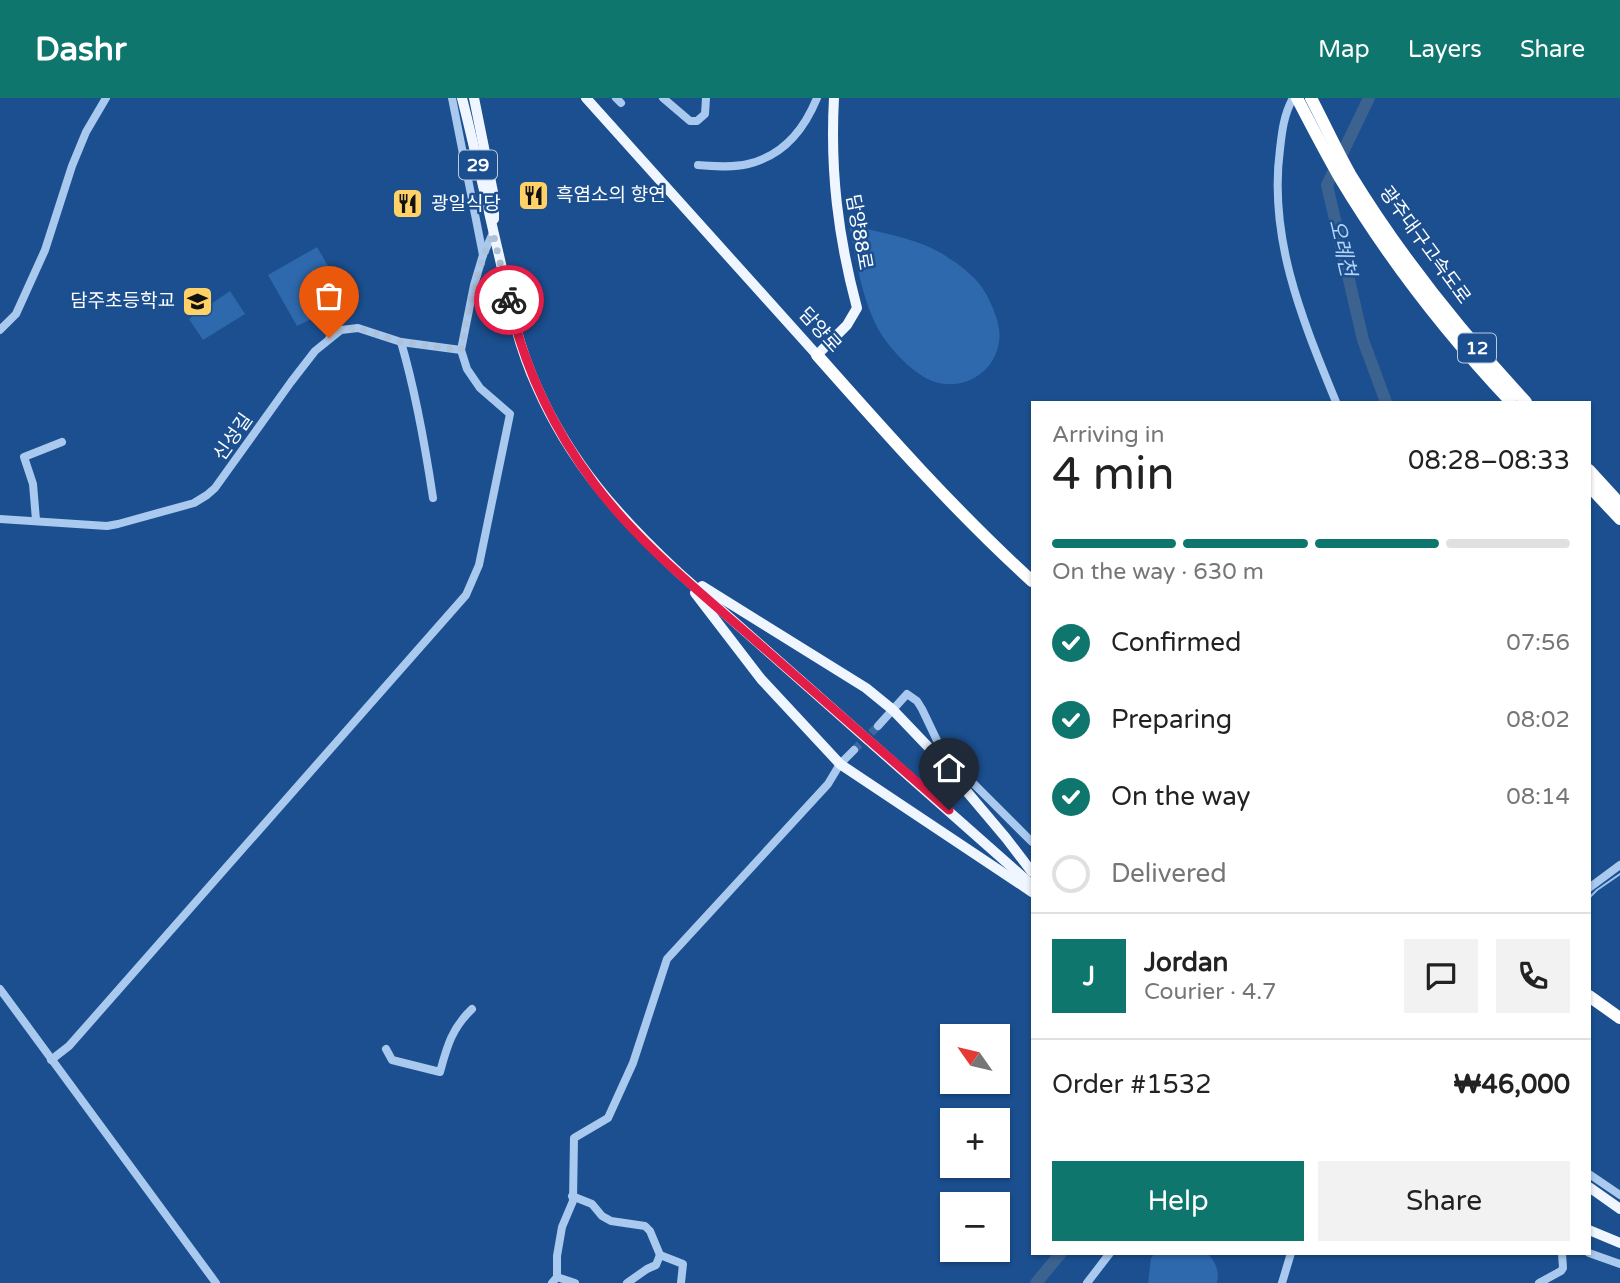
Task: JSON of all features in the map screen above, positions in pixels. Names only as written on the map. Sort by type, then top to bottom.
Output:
[{"type":"highway","name":"광주대구고속도로","points":[[1295,98],[1340,178],[1398,265],[1428,294],[1525,401]]},
{"type":"highway","name":"광주대구고속도로","points":[[1311,98],[1350,173],[1428,294],[1464,348],[1510,401]]},
{"type":"highway","name":"담양로","points":[[817,355],[908,458],[1031,580]]},
{"type":"highway","points":[[1591,472],[1620,504]]},
{"type":"highway","points":[[1591,488],[1620,519]]},
{"type":"highway","points":[[1591,997],[1620,1018]]},
{"type":"main road","name":"29","points":[[462,98],[523,354],[552,417],[594,484],[646,542],[678,572],[1031,884]]},
{"type":"main road","name":"29","points":[[474,98],[494,197],[493,233]]},
{"type":"main road","name":"담양로","points":[[586,98],[817,355]]},
{"type":"main road","name":"담양88로","points":[[817,355],[847,326],[857,308],[842,244],[835,197],[834,98]]},
{"type":"main road","points":[[678,572],[866,688],[893,710],[936,755],[1031,871]]},
{"type":"main road","points":[[678,572],[761,679],[840,764],[1031,891]]},
{"type":"main road","points":[[1591,1188],[1620,1209]]},
{"type":"main road","points":[[1591,1231],[1620,1243]]},
{"type":"street","points":[[0,330],[16,314],[45,250],[86,132],[106,98]]},
{"type":"street","points":[[452,98],[483,255]]},
{"type":"street","points":[[663,98],[691,121],[696,121],[705,114],[706,98]]},
{"type":"street","points":[[698,165],[747,165],[768,158],[796,136],[808,119],[817,98]]},
{"type":"street","points":[[1295,98],[1286,113],[1277,174],[1281,229],[1300,312],[1336,401]]},
{"type":"street","points":[[51,1060],[69,1046],[466,595],[479,565],[510,414],[480,388],[467,369],[461,350],[474,285],[493,233]]},
{"type":"street","name":"신성길","points":[[0,519],[107,526],[194,502],[207,495],[215,488],[315,351],[341,330],[358,328],[401,342],[461,350]]},
{"type":"street","points":[[401,342],[423,432],[433,498]]},
{"type":"street","points":[[36,520],[33,484],[24,457],[62,442]]},
{"type":"street","points":[[878,726],[907,694],[917,701],[943,752],[1031,841]]},
{"type":"street","points":[[575,1283],[555,1280],[561,1233],[573,1201],[573,1138],[608,1118],[634,1063],[667,959],[828,784],[840,764],[854,751]]},
{"type":"street","points":[[1591,887],[1620,865]]},
{"type":"street","points":[[0,989],[216,1283]]},
{"type":"street","points":[[386,1049],[392,1060],[440,1072],[449,1040],[464,1016],[472,1009]]},
{"type":"street","points":[[1591,1175],[1620,1195]]},
{"type":"street","points":[[572,1196],[592,1204],[602,1216],[611,1221],[645,1226],[650,1231],[660,1255],[656,1265],[627,1283]]},
{"type":"street","points":[[1591,1254],[1620,1264]]},
{"type":"street","points":[[660,1255],[683,1264],[681,1283]]},
{"type":"street","points":[[1087,1283],[1108,1255]]},
{"type":"street","points":[[1282,1283],[1290,1255]]},
{"type":"street","points":[[1539,1283],[1561,1271],[1562,1255]]},
{"type":"shaded area","points":[[849,225],[928,246],[957,263],[975,279],[989,299],[999,328],[996,353],[985,370],[967,381],[946,384],[921,375],[900,357],[883,337],[870,311],[861,283]]},
{"type":"shaded area","points":[[317,247],[348,300],[346,308],[334,308],[297,326],[268,275]]},
{"type":"shaded area","points":[[230,291],[245,314],[203,340],[189,319]]},
{"type":"shaded area","points":[[1153,1255],[1209,1255],[1216,1266],[1217,1283],[1148,1283]]},
{"type":"waterway","name":"오례천","points":[[1369,98],[1327,185],[1363,340],[1386,401]]},
{"type":"waterway","points":[[1591,896],[1620,874]]},
{"type":"waterway","name":"오례천","points":[[1036,1283],[1059,1255]]},
{"type":"tunnel","points":[[854,750],[878,726]]},
{"type":"way so far","points":[[329,338],[341,330],[358,328],[401,342],[461,350],[474,285],[493,233],[509,300]]},
{"type":"place","name":"흑염소의 향연","points":[[533,195]]},
{"type":"place","name":"광일식당","points":[[408,204]]},
{"type":"place","name":"담주초등학교","points":[[198,301]]},
{"type":"route","points":[[509,300],[523,354],[552,417],[594,484],[619,513],[646,542],[717,607],[949,810]]}]
